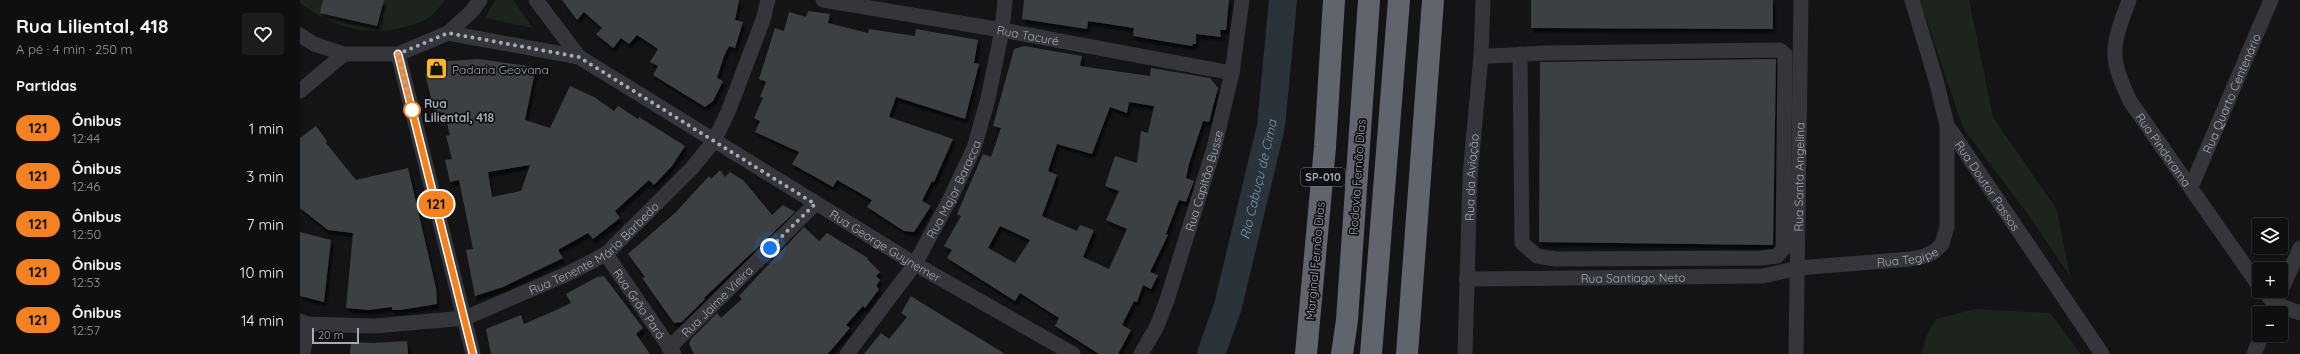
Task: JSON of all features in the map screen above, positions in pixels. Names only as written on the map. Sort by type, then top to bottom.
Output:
[{"type":"highway","name":"Marginal Fernão Dias","points":[[1306,354],[1325,147],[1334,0]]},
{"type":"highway","name":"Rodovia Fernão Dias","points":[[1342,354],[1347,320],[1369,0]]},
{"type":"highway","points":[[1371,354],[1399,0]]},
{"type":"highway","points":[[1407,354],[1433,0]]},
{"type":"street","points":[[300,35],[314,44],[344,54],[398,54],[448,33],[472,11],[480,0]]},
{"type":"street","points":[[536,0],[579,57]]},
{"type":"street","name":"Rua Tenente Mário Barbedo","points":[[304,323],[375,326],[465,318],[568,274],[606,254],[692,168],[714,141],[728,112],[763,20],[768,0]]},
{"type":"street","name":"Rua Tacuré","points":[[823,0],[1002,30],[1232,73]]},
{"type":"street","name":"Rua Major Baracca","points":[[847,354],[915,264],[974,148],[988,99],[1002,30],[1005,0]]},
{"type":"street","name":"Rua Capitão Busse","points":[[1141,354],[1156,326],[1183,250],[1214,148],[1232,73],[1242,0]]},
{"type":"street","name":"Rua da Aviação","points":[[1465,354],[1470,176],[1481,56],[1483,0]]},
{"type":"street","name":"Rua Santa Angelina","points":[[1796,354],[1801,0]]},
{"type":"street","name":"Rua Doutor Passos","points":[[1912,0],[1936,80],[1947,126],[2102,354]]},
{"type":"street","name":"Rua Pindorama","points":[[2129,0],[2114,46],[2114,61],[2118,77],[2130,101],[2252,276]]},
{"type":"street","name":"Rua Quarto Centenário","points":[[2191,187],[2271,0]]},
{"type":"street","points":[[448,33],[579,57]]},
{"type":"street","points":[[1481,56],[1520,54],[1780,50],[1785,54],[1783,249],[1777,256],[1761,258],[1556,259],[1537,256],[1522,243],[1520,54]]},
{"type":"street","points":[[300,91],[344,54]]},
{"type":"street","points":[[398,54],[473,354]]},
{"type":"street","name":"Rua George Guynemer","points":[[579,57],[815,204],[915,264],[1073,354]]},
{"type":"street","name":"Rua Tegipe","points":[[1798,268],[1910,259],[1925,256],[1935,251],[1942,244],[1947,227],[1947,126]]},
{"type":"street","name":"Rua Jaime Vieira","points":[[671,351],[815,204]]},
{"type":"street","points":[[2274,306],[2300,248]]},
{"type":"street","name":"Rua Grão Pará","points":[[606,254],[671,351]]},
{"type":"street","name":"Rua Santiago Neto","points":[[1466,279],[1763,276],[1798,268]]},
{"type":"street","points":[[2288,311],[2300,313]]},
{"type":"street","points":[[303,354],[304,323]]},
{"type":"street","points":[[2254,354],[2259,342]]},
{"type":"shaded area","points":[[300,0],[445,0],[433,14],[422,21],[405,27],[377,31],[350,28],[337,24],[312,11],[300,3]]},
{"type":"shaded area","points":[[495,0],[513,0],[533,28],[485,18]]},
{"type":"shaded area","points":[[1920,0],[1969,0],[1993,117],[2057,210],[2070,276],[2030,217],[1963,128]]},
{"type":"shaded area","points":[[1975,309],[2050,313],[2081,354],[1921,354],[1926,337],[1936,319]]},
{"type":"building","points":[[323,0],[384,0],[377,26],[320,13]]},
{"type":"building","points":[[562,0],[739,0],[735,20],[743,22],[735,48],[729,46],[724,56],[717,78],[723,81],[713,101],[705,107],[653,75],[658,66],[650,62],[658,49],[637,35],[629,44],[621,38],[613,48],[596,34],[602,28],[584,12],[577,20]]},
{"type":"building","points":[[1024,0],[1229,0],[1226,30],[1220,30],[1221,37],[1196,34],[1196,44],[1193,44],[1192,46],[1133,36],[1134,28],[1088,21],[1087,29],[1022,19]]},
{"type":"building","points":[[1531,0],[1773,0],[1773,29],[1531,28]]},
{"type":"building","points":[[808,11],[830,14],[828,23],[868,33],[869,29],[915,36],[916,29],[978,40],[974,63],[979,64],[965,119],[896,97],[889,117],[953,139],[934,182],[932,181],[922,201],[931,206],[914,232],[904,231],[867,207],[872,200],[837,180],[833,187],[792,164],[799,152],[755,132],[760,121],[754,118],[763,98],[760,97],[766,82],[759,79],[775,28],[784,31],[789,12],[806,17]]},
{"type":"building","points":[[1024,46],[1082,56],[1080,66],[1150,76],[1151,68],[1210,78],[1218,88],[1209,122],[1203,121],[1189,164],[1186,178],[1194,181],[1186,202],[1179,200],[1166,234],[1168,235],[1150,272],[1158,275],[1151,289],[1143,285],[1137,302],[1134,301],[1122,325],[1131,330],[1118,354],[1099,354],[1055,326],[1059,318],[1020,293],[1015,301],[947,258],[952,250],[944,246],[961,216],[957,214],[983,154],[991,157],[1001,128],[993,126],[1014,49]],"holes":[[[1129,102],[1154,106],[1148,133],[1141,131],[1137,163],[1115,156],[1105,186],[1119,191],[1106,220],[1127,229],[1109,269],[1083,257],[1094,230],[1080,225],[1077,231],[1042,216],[1057,175],[1048,171],[1057,144],[1092,154],[1110,107],[1127,113]],[[1000,226],[1030,240],[1015,263],[988,248]]]},
{"type":"building","points":[[478,59],[536,67],[525,120],[550,128],[570,86],[594,97],[614,111],[618,106],[638,119],[639,117],[685,146],[672,166],[654,185],[649,180],[615,211],[620,218],[593,239],[588,233],[558,250],[563,258],[503,287],[475,296],[466,250],[473,249],[459,180],[450,182],[445,160],[452,159],[446,136],[450,135],[444,112],[435,114],[425,74],[434,62]],"holes":[[[530,165],[521,191],[492,197],[488,172]]]},
{"type":"building","points":[[1776,59],[1773,245],[1539,242],[1540,62]]},
{"type":"building","points":[[316,126],[327,141],[326,143],[356,180],[408,168],[436,288],[437,304],[400,310],[392,310],[392,307],[368,310],[346,308],[353,233],[328,230],[300,208],[300,138]]},
{"type":"building","points":[[720,170],[725,177],[730,172],[744,181],[772,215],[783,205],[795,212],[704,298],[705,299],[682,322],[674,323],[642,278],[645,277],[628,254],[676,212],[709,176],[711,179]]},
{"type":"building","points":[[804,227],[819,241],[827,233],[868,258],[867,259],[880,272],[876,276],[880,280],[876,286],[879,289],[865,308],[863,306],[846,325],[850,328],[832,349],[827,354],[694,354],[689,344],[691,339],[717,313],[721,318],[742,299],[739,296]]},
{"type":"building","points":[[300,232],[331,240],[324,302],[300,296]]},
{"type":"building","points":[[604,276],[643,328],[636,334],[650,354],[491,354],[486,329],[521,315],[524,324],[554,311],[571,303],[566,294],[597,277]]},
{"type":"building","points":[[911,296],[1005,354],[864,354],[881,333],[889,339],[907,317],[901,313]]},
{"type":"building","points":[[407,341],[408,354],[350,354],[351,342],[374,343]]},
{"type":"waterway","name":"Rio Cabuçu de Cima","points":[[1211,354],[1228,306],[1271,126],[1283,0]]},
{"type":"bus line","name":"121","points":[[398,54],[473,354]]},
{"type":"place","name":"Padaria Geovana","points":[[437,69]]},
{"type":"place","name":"Rua Liliental, 418","points":[[412,110]]},
{"type":"route","points":[[412,110],[398,54],[448,33],[579,57],[815,204],[770,248]]}]
